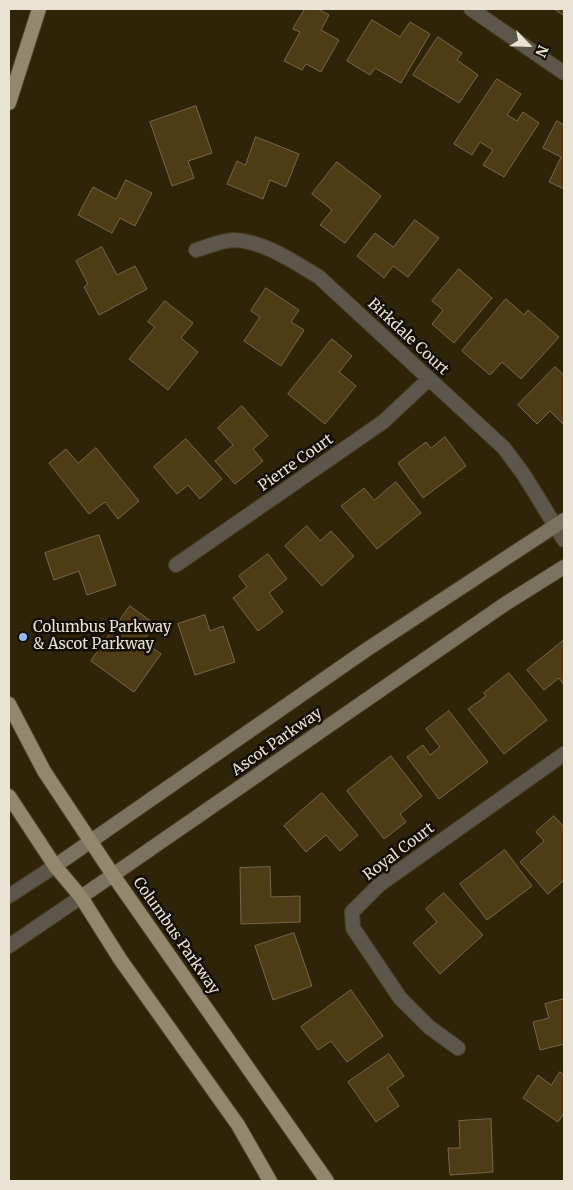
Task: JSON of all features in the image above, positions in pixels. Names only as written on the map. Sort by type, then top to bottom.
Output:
[{"type":"main road","points":[[9,104],[39,9]]},
{"type":"main road","name":"Ascot Parkway","points":[[55,866],[366,650],[560,523]]},
{"type":"main road","name":"Ascot Parkway","points":[[81,896],[113,876],[497,610],[564,567]]},
{"type":"main road","name":"Columbus Parkway","points":[[9,704],[44,770],[92,840],[113,876],[327,1181]]},
{"type":"main road","points":[[9,796],[55,866],[81,896],[120,959],[238,1125],[270,1181]]},
{"type":"street","points":[[471,9],[564,72]]},
{"type":"street","name":"Birkdale Court","points":[[196,250],[233,240],[261,247],[289,259],[318,277],[504,448],[560,523],[564,540]]},
{"type":"street","name":"Pierre Court","points":[[176,566],[383,422],[429,379]]},
{"type":"street","name":"Royal Court","points":[[458,1048],[428,1027],[400,998],[353,928],[352,912],[379,885],[564,754]]},
{"type":"street","name":"Ascot Parkway","points":[[9,896],[55,866]]},
{"type":"street","name":"Ascot Parkway","points":[[9,946],[81,896]]},
{"type":"building","points":[[305,9],[318,9],[329,15],[321,30],[339,40],[321,72],[306,64],[302,70],[284,61],[300,32],[293,29]]},
{"type":"building","points":[[554,9],[564,9],[564,15]]},
{"type":"building","points":[[372,20],[400,37],[410,22],[430,34],[401,83],[375,68],[370,75],[347,61]]},
{"type":"building","points":[[438,37],[462,53],[457,60],[478,75],[459,103],[413,75]]},
{"type":"building","points":[[497,79],[521,94],[507,115],[517,121],[523,112],[539,123],[504,177],[483,165],[493,150],[480,142],[472,155],[454,144]]},
{"type":"building","points":[[196,106],[212,153],[188,161],[194,178],[172,186],[150,122]]},
{"type":"building","points":[[557,121],[564,125],[564,189],[549,182],[561,157],[543,148]]},
{"type":"building","points":[[256,137],[299,154],[286,187],[270,180],[263,199],[227,184],[237,161],[245,165]]},
{"type":"building","points":[[337,162],[381,196],[345,243],[320,225],[332,210],[312,194]]},
{"type":"building","points":[[126,180],[152,193],[135,226],[120,218],[112,233],[78,215],[93,187],[116,199]]},
{"type":"building","points":[[415,220],[439,238],[408,277],[393,266],[384,278],[357,256],[375,233],[393,247]]},
{"type":"building","points":[[102,247],[117,275],[135,266],[147,289],[99,315],[84,287],[88,284],[76,261]]},
{"type":"building","points":[[459,269],[492,298],[454,343],[432,324],[443,310],[432,301]]},
{"type":"building","points":[[266,288],[299,310],[291,322],[304,330],[281,366],[244,341],[260,317],[251,311]]},
{"type":"building","points":[[506,299],[524,315],[528,310],[559,337],[521,379],[502,362],[490,375],[462,351]]},
{"type":"building","points":[[165,301],[193,323],[181,338],[198,352],[168,390],[129,359],[155,327],[148,322]]},
{"type":"building","points":[[332,339],[352,356],[339,372],[356,386],[325,424],[288,394]]},
{"type":"building","points":[[555,367],[564,375],[564,425],[550,411],[537,424],[518,405]]},
{"type":"building","points":[[242,406],[268,436],[253,449],[263,461],[235,484],[215,461],[233,445],[218,428]]},
{"type":"building","points":[[445,437],[466,466],[423,498],[398,463],[426,442],[431,448]]},
{"type":"building","points":[[186,439],[222,479],[200,499],[188,485],[177,494],[154,467]]},
{"type":"building","points":[[96,448],[139,501],[118,519],[105,502],[89,514],[49,463],[66,449],[78,463]]},
{"type":"building","points":[[396,482],[421,513],[377,549],[341,506],[364,488],[374,500]]},
{"type":"building","points":[[307,526],[320,541],[331,531],[354,556],[322,586],[285,546]]},
{"type":"building","points":[[99,535],[116,585],[87,595],[79,571],[54,580],[45,553]]},
{"type":"building","points":[[268,554],[287,579],[269,593],[283,612],[258,631],[233,598],[247,587],[239,576]]},
{"type":"building","points":[[130,606],[155,624],[143,641],[161,654],[134,692],[91,661]]},
{"type":"building","points":[[205,615],[210,631],[223,626],[235,662],[195,675],[178,624]]},
{"type":"building","points":[[564,640],[564,685],[559,678],[544,690],[527,670]]},
{"type":"building","points":[[509,673],[547,720],[504,754],[468,709],[486,696],[484,693]]},
{"type":"building","points":[[449,711],[488,762],[439,799],[407,757],[423,745],[430,755],[440,747],[426,729]]},
{"type":"building","points":[[391,756],[422,796],[400,814],[406,822],[384,839],[347,791]]},
{"type":"building","points":[[322,793],[358,835],[340,851],[326,835],[306,852],[284,826]]},
{"type":"building","points":[[554,816],[564,827],[564,880],[548,894],[520,862],[544,841],[536,832]]},
{"type":"building","points":[[505,850],[532,886],[487,920],[460,884]]},
{"type":"building","points":[[270,867],[271,897],[300,896],[300,922],[241,924],[240,868]]},
{"type":"building","points":[[444,893],[483,935],[440,974],[413,943],[437,922],[426,909]]},
{"type":"building","points":[[294,933],[312,986],[273,1000],[255,946]]},
{"type":"building","points":[[351,990],[383,1036],[347,1062],[331,1041],[318,1050],[301,1027]]},
{"type":"building","points":[[564,999],[564,1044],[540,1050],[533,1022],[549,1018],[545,1004]]},
{"type":"building","points":[[389,1054],[404,1076],[387,1088],[399,1106],[376,1122],[348,1082]]},
{"type":"building","points":[[560,1072],[564,1075],[564,1113],[558,1122],[523,1098],[538,1075],[551,1085]]},
{"type":"building","points":[[491,1119],[493,1172],[450,1175],[448,1148],[460,1148],[459,1121]]},
{"type":"place","name":"Columbus Parkway & Ascot Parkway","points":[[23,637]]}]
